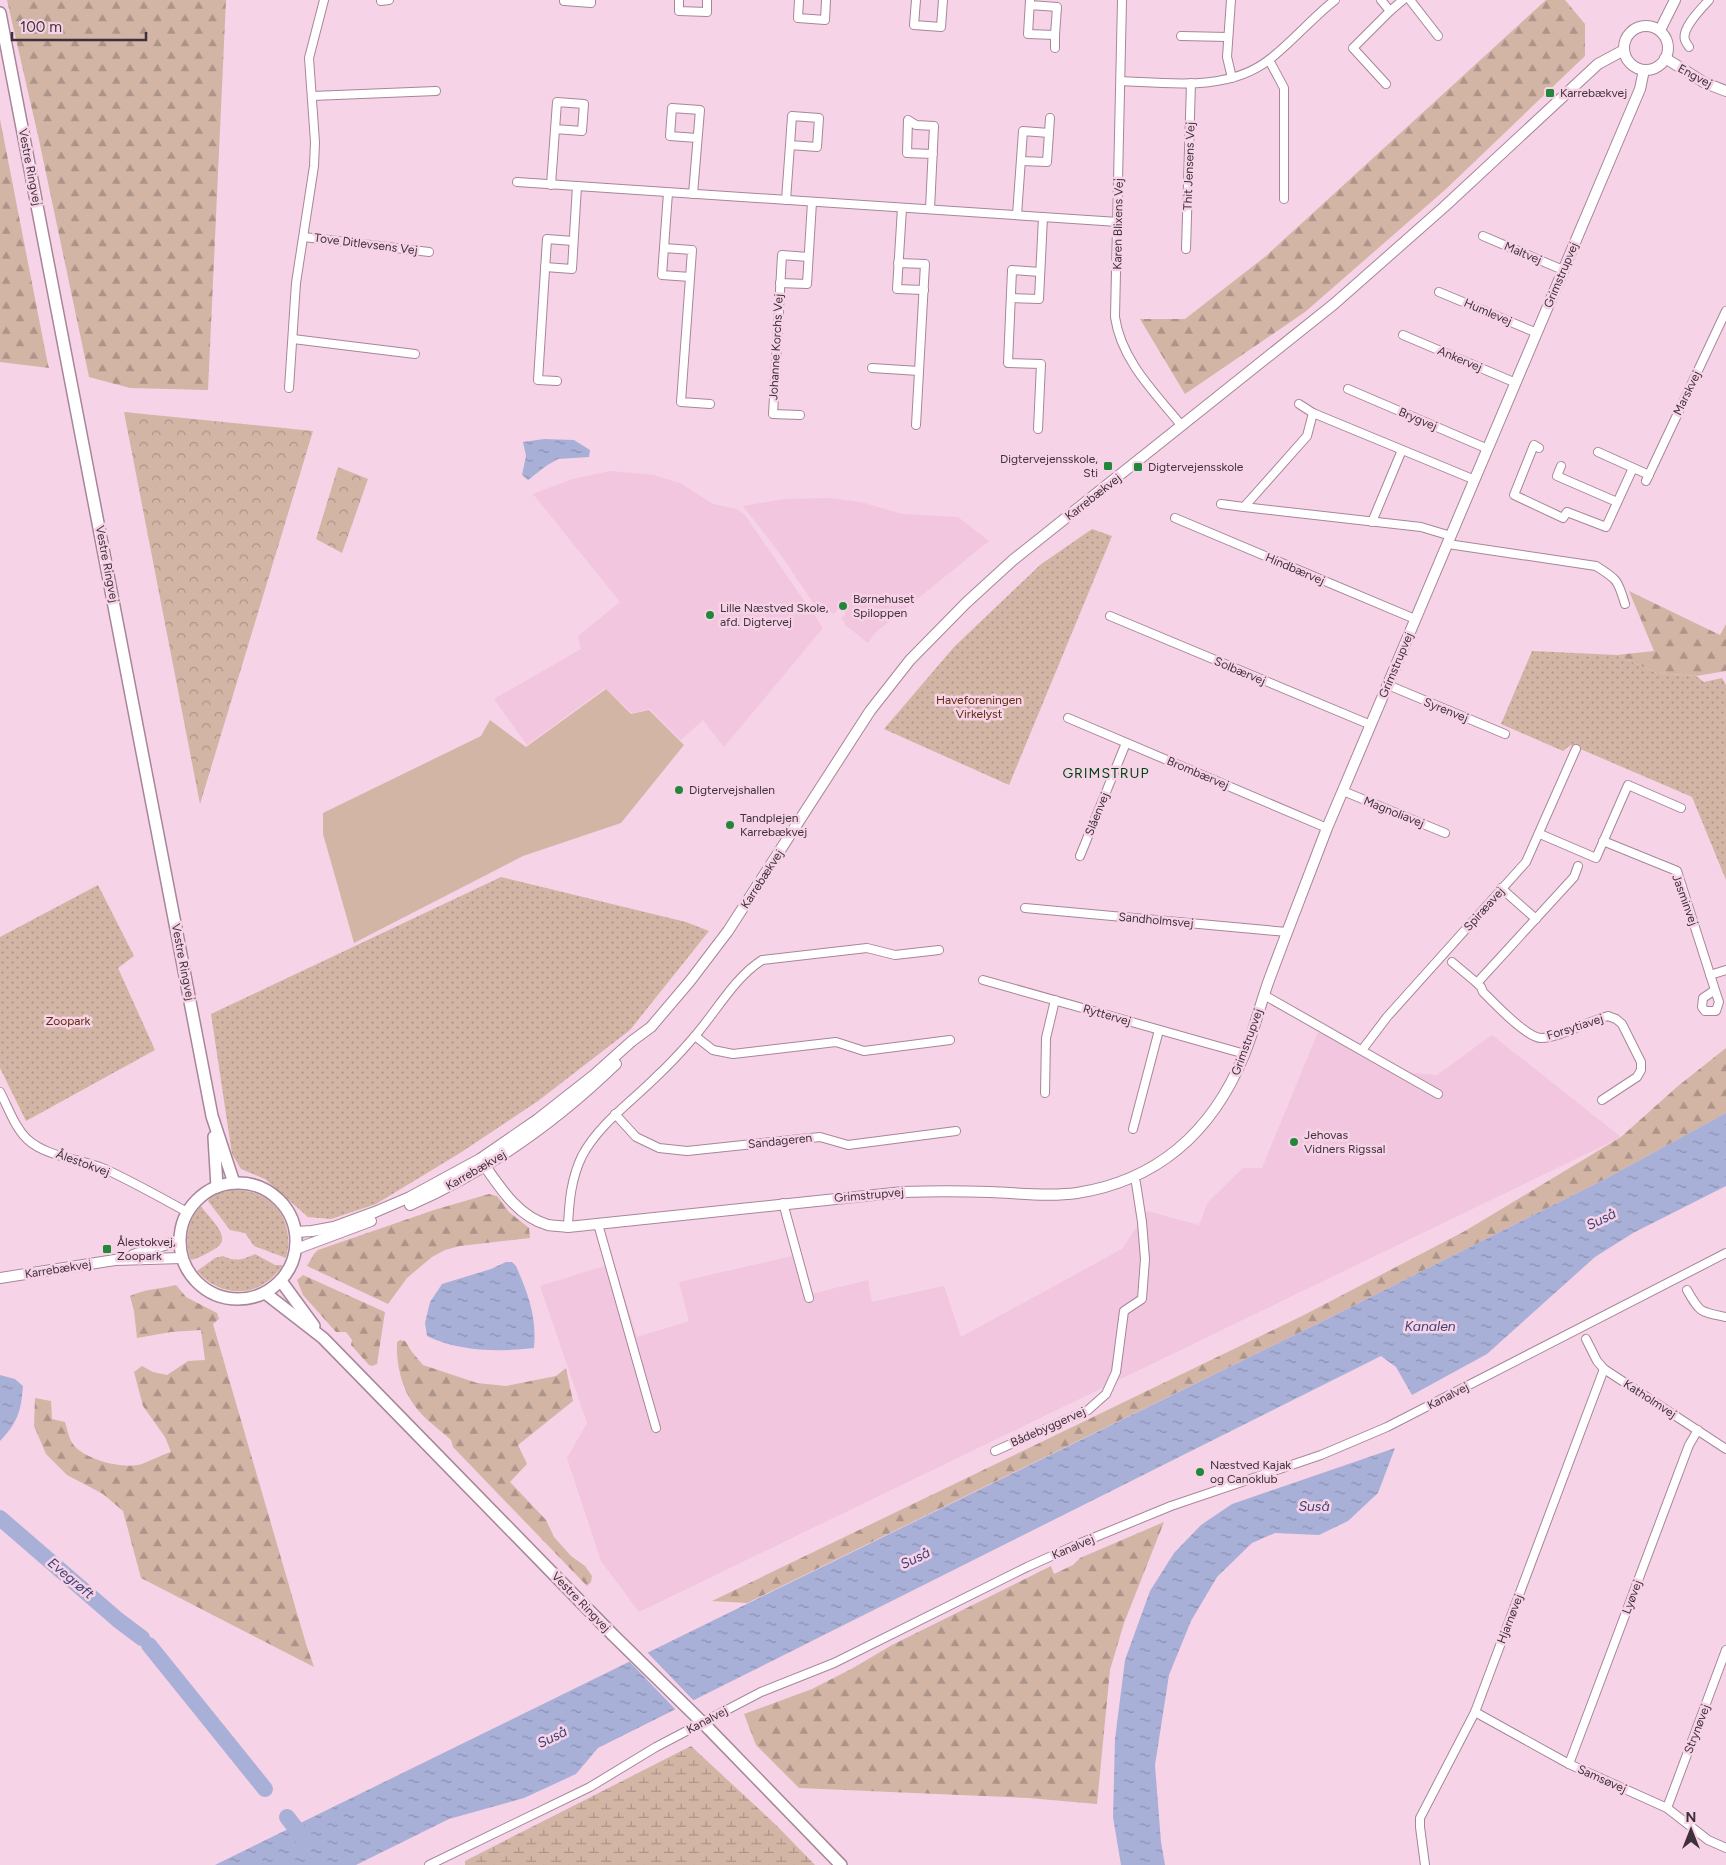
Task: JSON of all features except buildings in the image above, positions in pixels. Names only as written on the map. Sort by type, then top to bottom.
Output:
[{"type":"main road","name":"Vestre Ringvej","points":[[0,14],[212,1116],[217,1187]]},
{"type":"main road","name":"Vestre Ringvej","points":[[212,1116],[234,1183]]},
{"type":"main road","points":[[234,1183],[247,1183],[259,1186],[275,1196],[288,1209],[293,1220],[296,1232],[296,1249],[288,1272],[281,1281],[265,1293],[253,1298],[241,1300],[228,1299],[204,1289],[187,1270],[182,1258],[180,1240],[183,1221],[187,1212],[200,1197],[217,1187],[234,1183]]},
{"type":"main road","name":"Vestre Ringvej","points":[[281,1281],[323,1338]]},
{"type":"main road","name":"Vestre Ringvej","points":[[265,1293],[323,1338],[841,1865]]},
{"type":"street","name":"Tove Ditlevsens Vej","points":[[289,388],[296,283],[314,166],[315,142],[309,58],[324,0]]},
{"type":"street","points":[[564,0],[564,2],[591,3],[591,0]]},
{"type":"street","points":[[679,0],[679,11],[707,12],[707,0]]},
{"type":"street","points":[[799,0],[798,18],[825,20],[826,0]]},
{"type":"street","points":[[916,0],[914,25],[941,27],[943,0]]},
{"type":"street","name":"Karen Blixens Vej","points":[[1122,0],[1115,317],[1118,334],[1136,369],[1182,426]]},
{"type":"street","points":[[1230,0],[1228,57],[1232,78]]},
{"type":"street","points":[[1121,81],[1191,83],[1232,78],[1269,60],[1324,3],[1335,0]]},
{"type":"street","points":[[1380,0],[1390,11]]},
{"type":"street","points":[[1386,84],[1352,48],[1403,0]]},
{"type":"street","points":[[1410,0],[1438,36]]},
{"type":"street","points":[[1660,30],[1675,0]]},
{"type":"street","points":[[1689,47],[1685,40],[1690,21],[1709,0]]},
{"type":"street","points":[[1054,48],[1055,36],[1057,7],[1030,3],[1028,34],[1055,36]]},
{"type":"street","points":[[1646,26],[1660,30],[1668,46],[1666,58],[1656,67],[1644,70],[1633,66],[1625,56],[1624,50],[1627,36],[1632,30],[1646,26]]},
{"type":"street","points":[[1181,36],[1228,37]]},
{"type":"street","name":"Karrebækvej","points":[[296,1249],[413,1203],[539,1130],[599,1080],[637,1044],[690,981],[728,930],[870,711],[910,660],[966,603],[1013,560],[1341,298],[1444,207],[1598,64],[1624,50]]},
{"type":"street","name":"Engvej","points":[[1666,58],[1706,83],[1726,91]]},
{"type":"street","points":[[1269,60],[1284,88],[1284,199]]},
{"type":"street","name":"Grimstrupvej","points":[[483,1162],[507,1197],[532,1218],[549,1225],[568,1227],[783,1203],[903,1192],[1076,1193],[1104,1187],[1134,1177],[1161,1162],[1196,1134],[1214,1112],[1232,1082],[1245,1054],[1264,995],[1327,828],[1640,89],[1644,70]]},
{"type":"street","name":"Thit Jensens Vej","points":[[1186,249],[1191,83]]},
{"type":"street","points":[[312,96],[436,91]]},
{"type":"street","points":[[551,185],[555,129],[557,102],[584,104],[582,131],[555,129]]},
{"type":"street","points":[[693,194],[700,110],[672,108],[670,136],[697,138]]},
{"type":"street","points":[[786,200],[792,116],[819,118],[816,147],[790,145]]},
{"type":"street","points":[[1021,161],[1047,162],[1050,118]]},
{"type":"street","points":[[930,209],[933,154],[934,126],[916,125],[908,120],[906,153],[933,154]]},
{"type":"street","points":[[1017,215],[1023,131],[1049,133]]},
{"type":"street","points":[[517,182],[1118,222]]},
{"type":"street","points":[[545,267],[572,269],[577,186]]},
{"type":"street","points":[[668,192],[662,275],[690,277]]},
{"type":"street","name":"Johanne Korchs Vej","points":[[780,283],[807,284],[812,202]]},
{"type":"street","points":[[902,208],[897,289],[924,290]]},
{"type":"street","points":[[1011,298],[1039,299],[1043,217]]},
{"type":"street","name":"Maltvej","points":[[1483,236],[1563,270]]},
{"type":"street","name":"Tove Ditlevsens Vej","points":[[304,237],[429,252]]},
{"type":"street","points":[[557,382],[538,380],[547,239],[573,241]]},
{"type":"street","points":[[664,248],[692,250],[681,402],[710,404]]},
{"type":"street","name":"Johanne Korchs Vej","points":[[800,415],[772,414],[782,255],[808,257]]},
{"type":"street","points":[[898,263],[925,264],[916,425]]},
{"type":"street","points":[[1038,429],[1041,364],[1008,363],[1012,270],[1040,272]]},
{"type":"street","name":"Humlevej","points":[[1439,292],[1537,333]]},
{"type":"street","name":"Marskvej","points":[[1598,452],[1633,468],[1648,478],[1726,311]]},
{"type":"street","name":"Ankervej","points":[[1403,335],[1516,383]]},
{"type":"street","points":[[292,339],[416,354]]},
{"type":"street","points":[[872,368],[919,371]]},
{"type":"street","name":"Brygvej","points":[[1348,389],[1488,448]]},
{"type":"street","points":[[1299,404],[1313,413],[1475,480]]},
{"type":"street","points":[[1244,507],[1307,436],[1313,413]]},
{"type":"street","points":[[1540,448],[1534,445],[1514,495],[1563,518],[1567,512],[1606,527],[1633,468]]},
{"type":"street","points":[[1372,522],[1402,450]]},
{"type":"street","points":[[1561,466],[1556,476],[1617,502]]},
{"type":"street","points":[[1220,504],[1421,528],[1450,540],[1596,566],[1616,579],[1620,586],[1624,604]]},
{"type":"street","name":"Hindbærvej","points":[[1175,518],[1415,619]]},
{"type":"street","name":"Solbærvej","points":[[1110,616],[1371,725]]},
{"type":"street","name":"Syrenvej","points":[[1388,685],[1505,734]]},
{"type":"street","name":"Brombærvej","points":[[1068,718],[1327,828]]},
{"type":"street","name":"Slåenvej","points":[[1080,856],[1126,743]]},
{"type":"street","name":"Spiræavej","points":[[1362,1050],[1387,1017],[1526,862],[1576,749]]},
{"type":"street","points":[[1540,834],[1596,858],[1628,785],[1681,808]]},
{"type":"street","name":"Magnoliavej","points":[[1343,790],[1445,833]]},
{"type":"street","name":"Jasminvej","points":[[1604,841],[1677,871],[1715,990]]},
{"type":"street","points":[[1477,983],[1574,878],[1578,866]]},
{"type":"street","points":[[1502,888],[1536,919]]},
{"type":"street","name":"Sandholmsvej","points":[[1025,908],[1287,932]]},
{"type":"street","points":[[568,1227],[573,1178],[579,1163],[596,1136],[615,1114],[654,1079],[695,1036],[750,968],[762,960],[867,948],[895,955],[939,950]]},
{"type":"street","name":"Forsytiavej","points":[[1452,962],[1477,983],[1483,992],[1528,1033],[1539,1038],[1552,1036],[1608,1016],[1616,1018],[1622,1024],[1641,1062],[1641,1070],[1637,1077],[1602,1100]]},
{"type":"street","points":[[1710,975],[1726,970]]},
{"type":"street","name":"Ryttervej","points":[[983,980],[1245,1054]]},
{"type":"street","points":[[1264,995],[1438,1094]]},
{"type":"street","points":[[1045,1093],[1046,1038],[1055,1000]]},
{"type":"street","name":"Karrebækvej","points":[[296,1232],[312,1232],[334,1227],[375,1212],[483,1162],[594,1075],[632,1041],[651,1027]]},
{"type":"street","points":[[1132,1129],[1159,1030]]},
{"type":"street","points":[[695,1036],[713,1050],[733,1054],[836,1042],[864,1051],[950,1040]]},
{"type":"street","name":"Ålestokvej","points":[[0,1092],[26,1139],[62,1156],[105,1169],[187,1212]]},
{"type":"street","name":"Sandageren","points":[[615,1114],[636,1137],[660,1148],[688,1151],[820,1137],[848,1144],[956,1131]]},
{"type":"street","name":"Bådebyggervej","points":[[995,1451],[1088,1410],[1106,1394],[1116,1372],[1124,1311],[1142,1299],[1145,1259],[1141,1214],[1134,1177]]},
{"type":"street","points":[[783,1203],[809,1298]]},
{"type":"street","points":[[598,1224],[656,1428]]},
{"type":"street","name":"Karrebækvej","points":[[115,1260],[180,1240]]},
{"type":"street","name":"Kanalvej","points":[[430,1865],[590,1787],[656,1746],[761,1692],[834,1663],[1027,1567],[1076,1545],[1171,1506],[1321,1455],[1387,1427],[1726,1253]]},
{"type":"street","name":"Karrebækvej","points":[[0,1278],[115,1260],[182,1258]]},
{"type":"street","points":[[1687,1290],[1697,1308],[1704,1313],[1726,1317]]},
{"type":"street","name":"Katholmvej","points":[[1586,1339],[1597,1361],[1604,1369],[1726,1449]]},
{"type":"street","name":"Hjarnøvej","points":[[1425,1865],[1420,1818],[1475,1712],[1604,1369]]},
{"type":"street","name":"Lyøvej","points":[[1569,1764],[1689,1445],[1698,1430]]},
{"type":"street","name":"Strynøvej","points":[[1667,1808],[1726,1650]]},
{"type":"street","name":"Samsøvej","points":[[1475,1712],[1569,1764],[1667,1808],[1708,1840],[1726,1848]]},
{"type":"shaded area","name":"Lille Næstved Skole, afd. Digtervej","points":[[610,471],[654,475],[680,483],[713,504],[736,509],[744,514],[823,628],[724,747],[703,720],[681,740],[650,709],[632,713],[605,688],[527,745],[494,699],[581,649],[578,636],[620,602],[533,494],[573,479]]},
{"type":"shaded area","points":[[829,498],[861,502],[902,514],[958,517],[989,541],[875,633],[868,643],[844,624],[845,622],[841,619],[846,613],[839,608],[834,614],[819,603],[814,604],[781,555],[743,506],[785,499]]},
{"type":"shaded area","points":[[1318,1032],[1413,1073],[1437,1075],[1492,1035],[1621,1137],[639,1612],[601,1561],[567,1458],[587,1423],[540,1286],[614,1263],[637,1337],[689,1321],[679,1282],[792,1256],[803,1296],[868,1280],[872,1302],[944,1286],[961,1337],[1122,1249],[1147,1211],[1199,1225],[1208,1202],[1243,1168],[1262,1168]]},
{"type":"green space","points":[[7,0],[226,0],[208,390],[130,388],[89,377],[39,140]]},
{"type":"green space","points":[[1546,0],[1565,0],[1585,24],[1585,56],[1446,189],[1305,312],[1185,394],[1140,319],[1185,319],[1266,256]]},
{"type":"green space","points":[[0,119],[47,360],[49,368],[0,362]]},
{"type":"green space","points":[[124,412],[313,431],[200,804]]},
{"type":"green space","points":[[338,467],[368,479],[342,553],[316,539]]},
{"type":"green space","name":"Haveforeningen Virkelyst","points":[[1092,529],[1112,536],[1009,785],[884,729],[954,647],[1040,565]]},
{"type":"green space","points":[[1629,591],[1720,635],[1726,624],[1726,671],[1696,676],[1657,673],[1617,655],[1654,651]]},
{"type":"green space","points":[[1532,651],[1617,655],[1657,673],[1696,676],[1704,682],[1722,678],[1726,685],[1726,880],[1692,797],[1571,745],[1563,751],[1501,724]]},
{"type":"green space","points":[[606,689],[631,714],[649,710],[684,745],[621,823],[523,856],[354,943],[323,834],[323,813],[481,736],[490,720],[526,747]]},
{"type":"green space","points":[[501,877],[686,922],[709,931],[630,1030],[538,1101],[460,1153],[376,1204],[331,1219],[308,1217],[265,1179],[241,1169],[232,1154],[211,1014]]},
{"type":"green space","name":"Zoopark","points":[[98,885],[134,956],[118,968],[155,1050],[26,1121],[0,1068],[0,937]]},
{"type":"green space","points":[[1726,1048],[1726,1113],[1603,1180],[1315,1325],[747,1603],[712,1601],[1302,1316],[1465,1231],[1621,1137],[1678,1086]]},
{"type":"green space","points":[[233,1190],[247,1191],[259,1195],[270,1201],[278,1209],[287,1231],[286,1258],[254,1246],[245,1233],[230,1230],[208,1201],[222,1192]]},
{"type":"green space","points":[[489,1194],[497,1196],[509,1212],[529,1228],[530,1238],[460,1246],[445,1250],[432,1257],[407,1278],[388,1304],[307,1266],[318,1250],[434,1210]]},
{"type":"green space","points":[[201,1206],[219,1229],[222,1240],[219,1246],[213,1250],[191,1260],[187,1239],[188,1232],[196,1212]]},
{"type":"green space","points":[[255,1254],[275,1265],[283,1265],[264,1284],[253,1289],[230,1291],[218,1287],[197,1271],[215,1258],[223,1256],[239,1260]]},
{"type":"green space","points":[[303,1275],[385,1312],[377,1364],[369,1365],[351,1345],[352,1340],[346,1332],[336,1332],[303,1295],[297,1280]]},
{"type":"green space","points":[[176,1285],[186,1297],[217,1313],[219,1319],[213,1324],[314,1667],[141,1578],[123,1511],[103,1494],[67,1475],[46,1454],[34,1426],[35,1398],[51,1401],[52,1419],[65,1422],[71,1441],[83,1453],[92,1458],[114,1464],[134,1465],[142,1464],[171,1452],[165,1437],[143,1406],[134,1372],[142,1366],[153,1372],[167,1375],[188,1361],[205,1360],[201,1330],[171,1332],[137,1338],[130,1296],[146,1290]]},
{"type":"green space","points":[[400,1340],[405,1341],[423,1365],[477,1383],[506,1386],[556,1376],[566,1368],[573,1401],[518,1445],[527,1464],[510,1482],[546,1520],[554,1537],[571,1556],[585,1566],[592,1576],[591,1582],[587,1586],[453,1447],[451,1440],[426,1419],[414,1405],[409,1398],[400,1375],[397,1342]]},
{"type":"green space","points":[[1164,1522],[1124,1623],[1110,1670],[1097,1804],[1028,1798],[799,1788],[756,1745],[744,1714],[812,1689],[892,1645],[1051,1566],[1054,1574],[1073,1565],[1080,1558]]},
{"type":"green space","points":[[691,1746],[776,1825],[815,1865],[465,1865],[465,1861]]},
{"type":"water","points":[[544,439],[574,440],[590,450],[589,457],[558,459],[528,480],[522,475],[526,456],[523,442]]},
{"type":"water","name":"Kanalen","points":[[1726,1113],[1726,1186],[1633,1233],[1595,1257],[1487,1354],[1412,1395],[1396,1367],[1381,1356],[598,1748],[576,1774],[524,1798],[449,1819],[356,1865],[215,1865],[1315,1325],[1603,1180]]},
{"type":"water","points":[[506,1262],[512,1262],[516,1266],[528,1296],[533,1315],[534,1348],[479,1350],[453,1345],[427,1336],[425,1323],[430,1302],[442,1284],[491,1269]]},
{"type":"water","points":[[0,1375],[15,1379],[23,1386],[18,1416],[0,1441]]},
{"type":"water","name":"Suså","points":[[1395,1448],[1378,1493],[1348,1521],[1319,1535],[1275,1533],[1252,1543],[1217,1577],[1191,1621],[1169,1675],[1155,1765],[1161,1842],[1165,1865],[1121,1865],[1113,1817],[1115,1739],[1125,1660],[1150,1591],[1174,1553],[1201,1525],[1232,1504]]},
{"type":"pier","points":[[645,1650],[695,1702],[677,1711],[627,1659]]},
{"type":"waterway","name":"Evegrøft","points":[[0,1518],[118,1620],[142,1638]]},
{"type":"waterway","name":"Evegrøft","points":[[149,1645],[265,1789]]},
{"type":"waterway","name":"Evegrøft","points":[[287,1817],[307,1843]]},
{"type":"place","name":"Karrebækvej","points":[[1550,93]]},
{"type":"place","name":"Digtervejensskole, Sti","points":[[1108,466]]},
{"type":"place","name":"Digtervejensskole","points":[[1138,467]]},
{"type":"place","name":"Børnehuset Spiloppen","points":[[843,606]]},
{"type":"place","name":"Lille Næstved Skole, afd. Digtervej","points":[[710,615]]},
{"type":"place","name":"Digtervejshallen","points":[[679,790]]},
{"type":"place","name":"Tandplejen Karrebækvej","points":[[730,825]]},
{"type":"place","name":"Jehovas Vidners Rigssal","points":[[1294,1142]]},
{"type":"place","name":"Ålestokvej, Zoopark","points":[[107,1249]]},
{"type":"place","name":"Næstved Kajak og Canoklub","points":[[1200,1472]]},
{"type":"district","name":"GRIMSTRUP","points":[[1106,773]]}]
